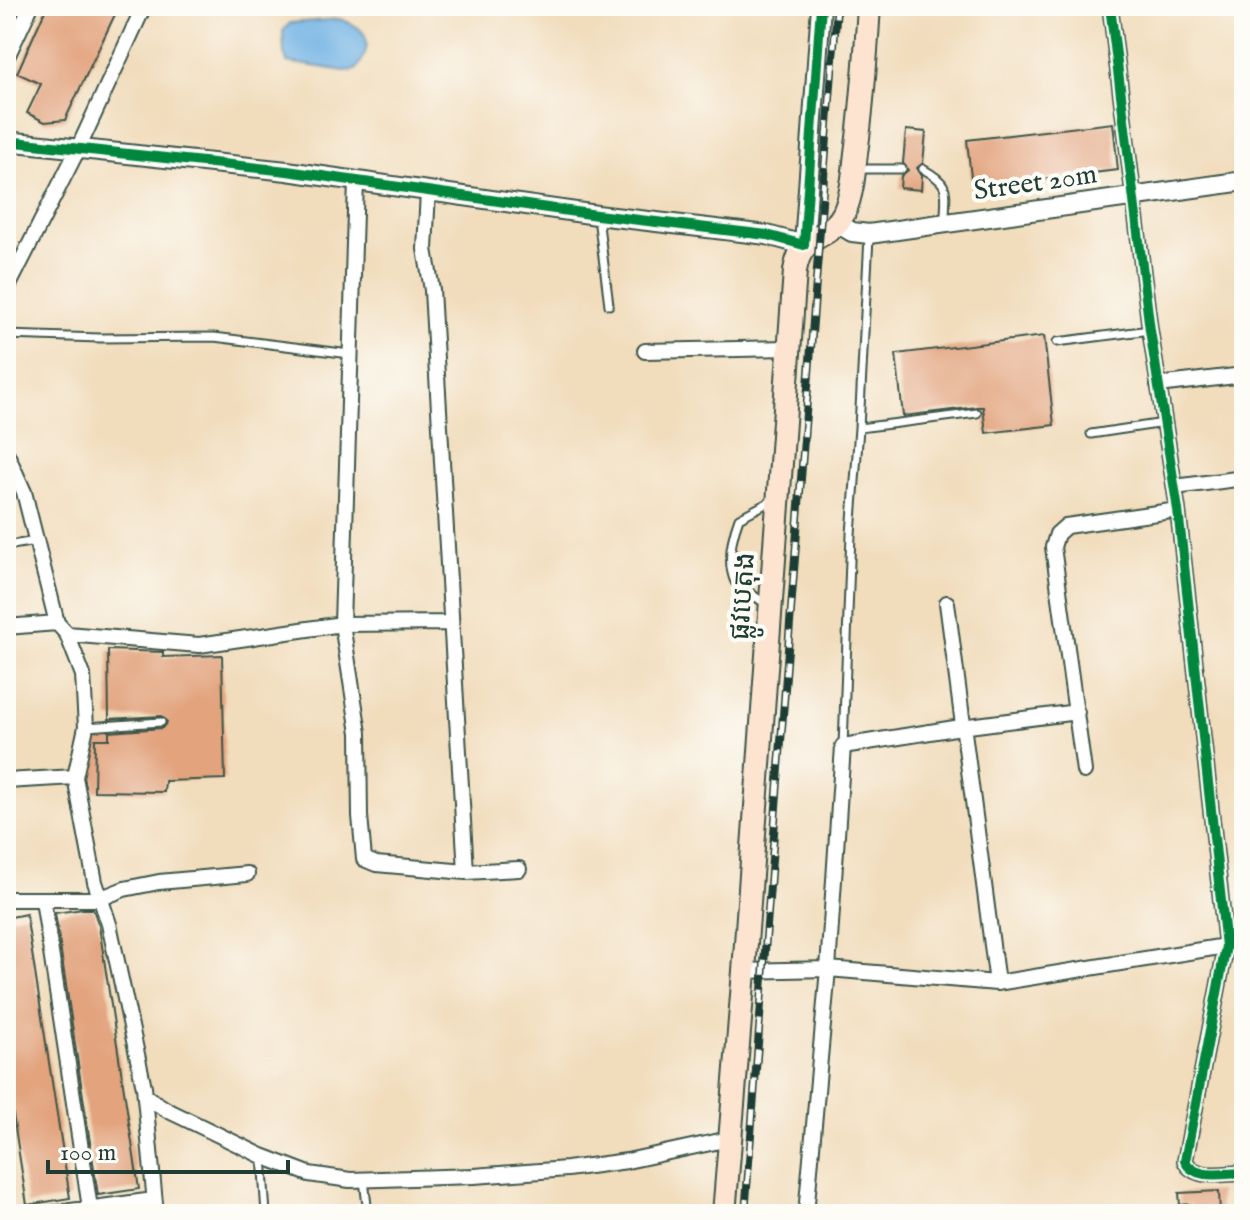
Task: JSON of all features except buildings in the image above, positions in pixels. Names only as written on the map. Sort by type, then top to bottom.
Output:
[{"type":"main road","points":[[804,245],[837,223],[848,200],[862,109],[869,6]]},
{"type":"main road","name":"ផ្លូវបេតុង","points":[[724,1214],[795,271],[797,257],[804,245]]},
{"type":"street","points":[[6,59],[31,6]]},
{"type":"street","points":[[6,291],[78,149],[144,6]]},
{"type":"street","points":[[6,141],[356,181],[767,235],[804,245],[821,6]]},
{"type":"street","points":[[1110,6],[1150,330],[1178,510],[1226,946],[1185,1161],[1196,1174],[1244,1173]]},
{"type":"street","points":[[356,181],[342,624],[359,733],[364,859],[376,864],[466,872],[519,869]]},
{"type":"street","name":"Street 20m","points":[[837,223],[852,232],[869,234],[1244,181]]},
{"type":"street","points":[[428,192],[425,249],[432,290],[466,872]]},
{"type":"street","points":[[645,351],[789,348]]},
{"type":"street","points":[[1158,385],[1244,375]]},
{"type":"street","points":[[6,452],[24,492],[62,629],[83,675],[86,727],[75,777],[99,899],[109,924],[145,1096],[155,1207],[90,1208],[48,1214]]},
{"type":"street","points":[[1175,487],[1244,478]]},
{"type":"street","points":[[1084,771],[1053,547],[1057,534],[1066,526],[1178,510]]},
{"type":"street","points":[[947,603],[997,983]]},
{"type":"street","points":[[6,627],[62,629],[199,645],[342,624],[451,623]]},
{"type":"street","points":[[806,1214],[828,969],[843,746],[1077,712]]},
{"type":"street","points":[[6,781],[75,777]]},
{"type":"street","points":[[6,899],[99,899],[124,889],[159,882],[247,874]]},
{"type":"street","points":[[43,900],[90,1208]]},
{"type":"street","points":[[744,971],[828,969],[997,983],[1244,943]]},
{"type":"street","points":[[145,1096],[182,1118],[262,1156],[309,1174],[364,1180],[567,1169],[627,1161],[729,1139]]},
{"type":"lane","points":[[854,169],[902,169]]},
{"type":"lane","points":[[923,169],[945,185],[945,223]]},
{"type":"lane","points":[[597,215],[609,305]]},
{"type":"lane","points":[[843,746],[851,534],[869,234]]},
{"type":"lane","points":[[1057,342],[1150,330]]},
{"type":"lane","points":[[6,335],[214,337],[350,354]]},
{"type":"lane","points":[[859,428],[977,413]]},
{"type":"lane","points":[[1091,434],[1164,423]]},
{"type":"lane","points":[[770,606],[735,582],[731,563],[732,537],[739,518],[778,498]]},
{"type":"lane","points":[[6,546],[36,541]]},
{"type":"lane","points":[[86,727],[161,722]]},
{"type":"lane","points":[[262,1156],[266,1214]]},
{"type":"lane","points":[[364,1180],[368,1214]]},
{"type":"water","points":[[339,19],[357,27],[366,38],[365,52],[356,70],[287,62],[283,31],[290,23]]},
{"type":"railway","points":[[745,1214],[837,6]]},
{"type":"cycle path","points":[[6,141],[287,171],[597,215],[767,235],[804,245],[821,6]]},
{"type":"cycle path","points":[[1110,6],[1150,330],[1178,510],[1226,946],[1185,1161],[1203,1174],[1244,1173]]}]
